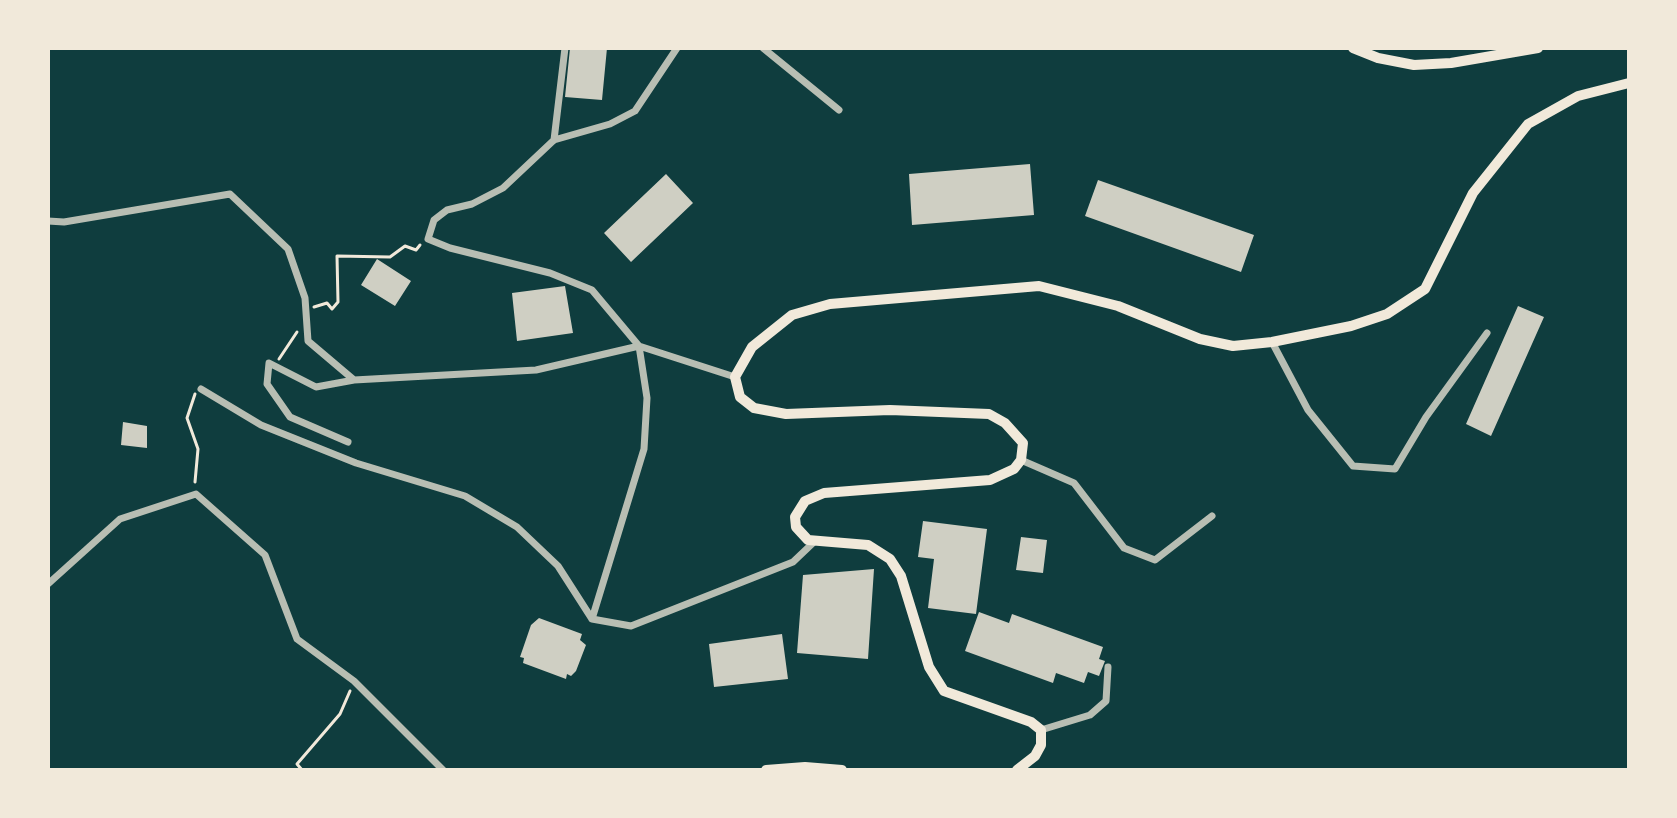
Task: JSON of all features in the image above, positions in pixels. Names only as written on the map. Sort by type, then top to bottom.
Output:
[{"type":"main road","points":[[1353,48],[1378,58],[1414,65],[1451,63],[1538,48]]},
{"type":"main road","points":[[1017,770],[1035,756],[1041,745],[1041,730],[1031,722],[944,691],[929,667],[901,576],[890,559],[868,545],[814,542],[800,535],[795,517],[805,501],[814,496],[854,489],[973,483],[1003,475],[1021,460],[1023,443],[1016,433],[989,414],[890,410],[775,413],[746,404],[736,388],[735,377],[752,347],[792,315],[849,301],[1039,286],[1069,292],[1216,343],[1233,346],[1272,342],[1371,320],[1415,298],[1439,267],[1473,193],[1528,124],[1578,96],[1629,83]]},
{"type":"main road","points":[[766,770],[805,767],[842,770]]},
{"type":"street","points":[[554,140],[565,48]]},
{"type":"street","points":[[592,619],[644,449],[647,398],[639,346],[592,290],[550,273],[450,248],[428,239],[428,233],[434,220],[447,210],[472,204],[503,188],[554,140],[610,124],[635,111],[677,48]]},
{"type":"street","points":[[763,48],[839,110]]},
{"type":"street","points":[[48,221],[64,222],[230,194],[288,249],[305,298],[308,341],[354,380]]},
{"type":"street","points":[[1272,342],[1308,410],[1353,466],[1395,469],[1426,417],[1487,333]]},
{"type":"street","points":[[348,442],[290,417],[267,384],[269,363],[316,387],[354,380],[536,370],[639,346],[735,377]]},
{"type":"street","points":[[201,389],[261,425],[356,463],[465,496],[517,527],[548,557],[592,619],[631,626],[793,562],[814,542]]},
{"type":"street","points":[[1021,460],[1074,483],[1124,548],[1155,560],[1212,516]]},
{"type":"street","points":[[48,584],[120,519],[170,500],[196,494],[265,555],[297,639],[354,681],[443,770]]},
{"type":"street","points":[[1041,730],[1090,715],[1106,701],[1108,667]]},
{"type":"path","points":[[274,365],[306,314],[318,304],[327,303],[332,309],[338,302],[337,256],[390,257],[405,246],[416,250],[428,233]]},
{"type":"path","points":[[196,494],[198,449],[187,418],[191,398],[201,389]]},
{"type":"path","points":[[302,770],[297,764],[340,714],[354,681]]},
{"type":"building","points":[[570,48],[607,48],[602,100],[565,97]]},
{"type":"building","points":[[1030,164],[1034,215],[912,225],[909,174]]},
{"type":"building","points":[[666,174],[693,203],[631,262],[604,233]]},
{"type":"building","points":[[1098,180],[1254,235],[1241,272],[1085,216]]},
{"type":"building","points":[[377,259],[411,281],[395,306],[361,285]]},
{"type":"building","points":[[565,286],[573,333],[517,341],[512,293]]},
{"type":"building","points":[[1518,306],[1544,317],[1491,436],[1466,424]]},
{"type":"building","points":[[123,422],[147,426],[147,448],[121,445]]},
{"type":"building","points":[[923,521],[987,529],[976,614],[928,608],[934,559],[918,557]]},
{"type":"building","points":[[1021,537],[1047,540],[1043,573],[1016,570]]},
{"type":"building","points":[[874,569],[868,659],[797,653],[803,575]]},
{"type":"building","points":[[979,612],[1009,623],[1012,614],[1103,647],[1099,659],[1105,661],[1099,676],[1088,672],[1084,683],[1056,673],[1053,683],[965,651]]},
{"type":"building","points":[[539,618],[582,634],[580,640],[586,645],[576,671],[571,676],[567,674],[566,679],[523,663],[524,658],[520,657],[531,625]]},
{"type":"building","points":[[782,634],[788,679],[714,687],[709,644]]}]
